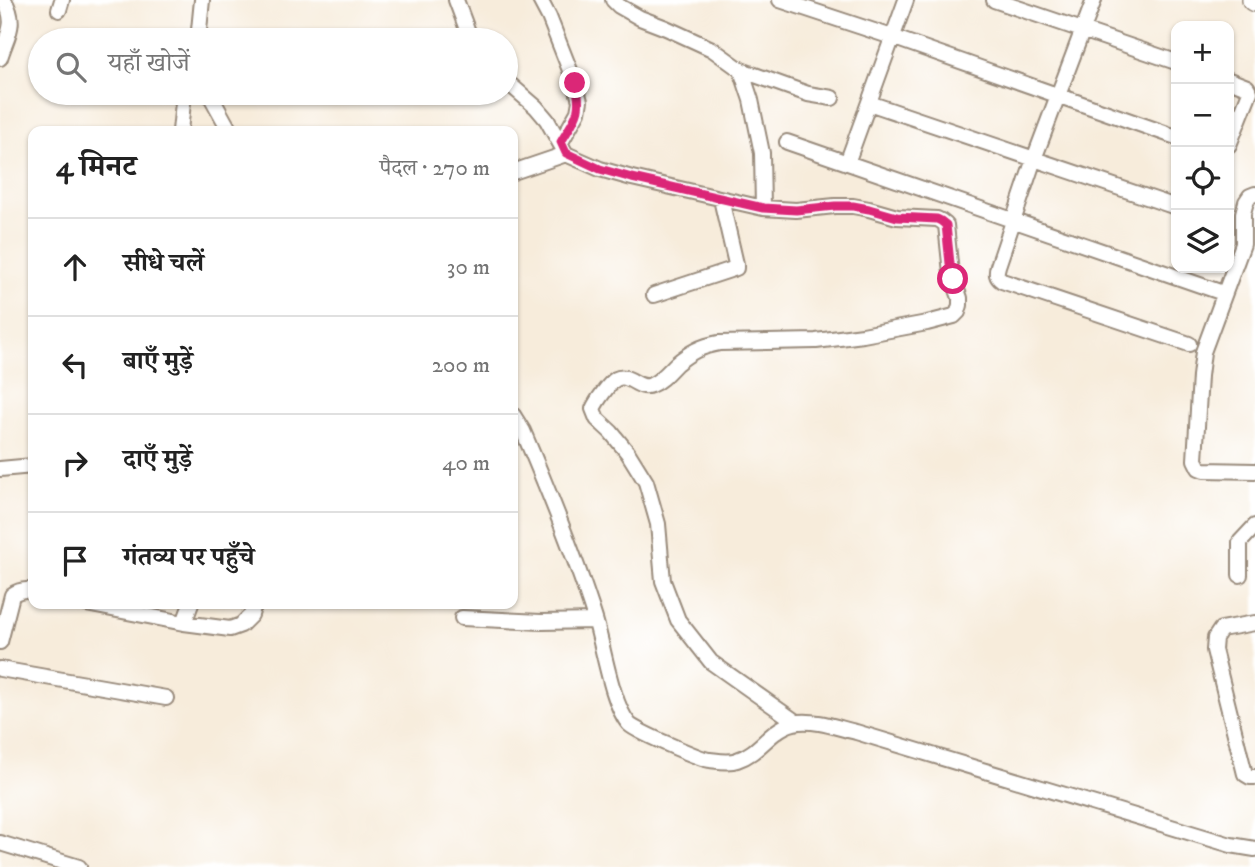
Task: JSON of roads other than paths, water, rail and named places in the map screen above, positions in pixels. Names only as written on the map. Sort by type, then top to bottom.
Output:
[{"type":"street","points":[[0,58],[10,30],[10,10],[4,0]]},
{"type":"street","points":[[199,28],[202,0]]},
{"type":"street","points":[[456,0],[466,28]]},
{"type":"street","points":[[518,170],[563,148],[580,102],[575,83],[540,0]]},
{"type":"street","points":[[613,0],[640,18],[712,49],[741,70],[808,94],[832,98]]},
{"type":"street","points":[[780,0],[1171,135]]},
{"type":"street","points":[[847,163],[905,0]]},
{"type":"street","points":[[994,0],[1171,60]]},
{"type":"street","points":[[1094,0],[1034,159],[996,273],[997,278],[1189,344]]},
{"type":"street","points":[[741,70],[751,100],[762,153],[763,208]]},
{"type":"street","points":[[1234,82],[1247,87],[1250,92],[1234,132]]},
{"type":"street","points":[[518,91],[536,107],[563,148],[610,172],[763,208],[796,210],[853,206],[897,217],[941,221],[946,225],[951,273],[960,298],[958,312],[954,316],[863,335],[816,341],[706,345],[696,349],[649,387],[643,387],[626,378],[618,378],[594,406],[594,415],[628,453],[646,482],[657,524],[663,582],[678,620],[711,662],[796,722]]},
{"type":"street","points":[[869,103],[1171,205]]},
{"type":"street","points":[[181,126],[183,105]]},
{"type":"street","points":[[216,105],[227,126]]},
{"type":"street","points":[[787,142],[1014,222],[1171,269]]},
{"type":"street","points":[[1255,194],[1246,202],[1243,213],[1243,244],[1203,352],[1195,460],[1199,468],[1204,470],[1255,471]]},
{"type":"street","points":[[654,295],[736,268],[721,199]]},
{"type":"street","points":[[1183,273],[1223,293]]},
{"type":"street","points":[[518,422],[569,542],[596,621],[618,706],[631,727],[703,760],[729,762],[755,750],[774,732],[796,722],[811,722],[856,732],[1231,845],[1255,849]]},
{"type":"street","points":[[0,469],[28,466]]},
{"type":"street","points":[[1240,575],[1241,542],[1255,526]]},
{"type":"street","points":[[0,642],[12,595],[17,591],[28,590]]},
{"type":"street","points":[[112,609],[230,629],[241,625],[251,615],[253,609]]},
{"type":"street","points":[[184,623],[189,609]]},
{"type":"street","points":[[463,618],[541,622],[596,621]]},
{"type":"street","points":[[1255,623],[1221,629],[1215,638],[1214,650],[1245,774],[1255,777]]},
{"type":"street","points":[[0,669],[166,698]]},
{"type":"street","points":[[0,843],[79,867]]}]
